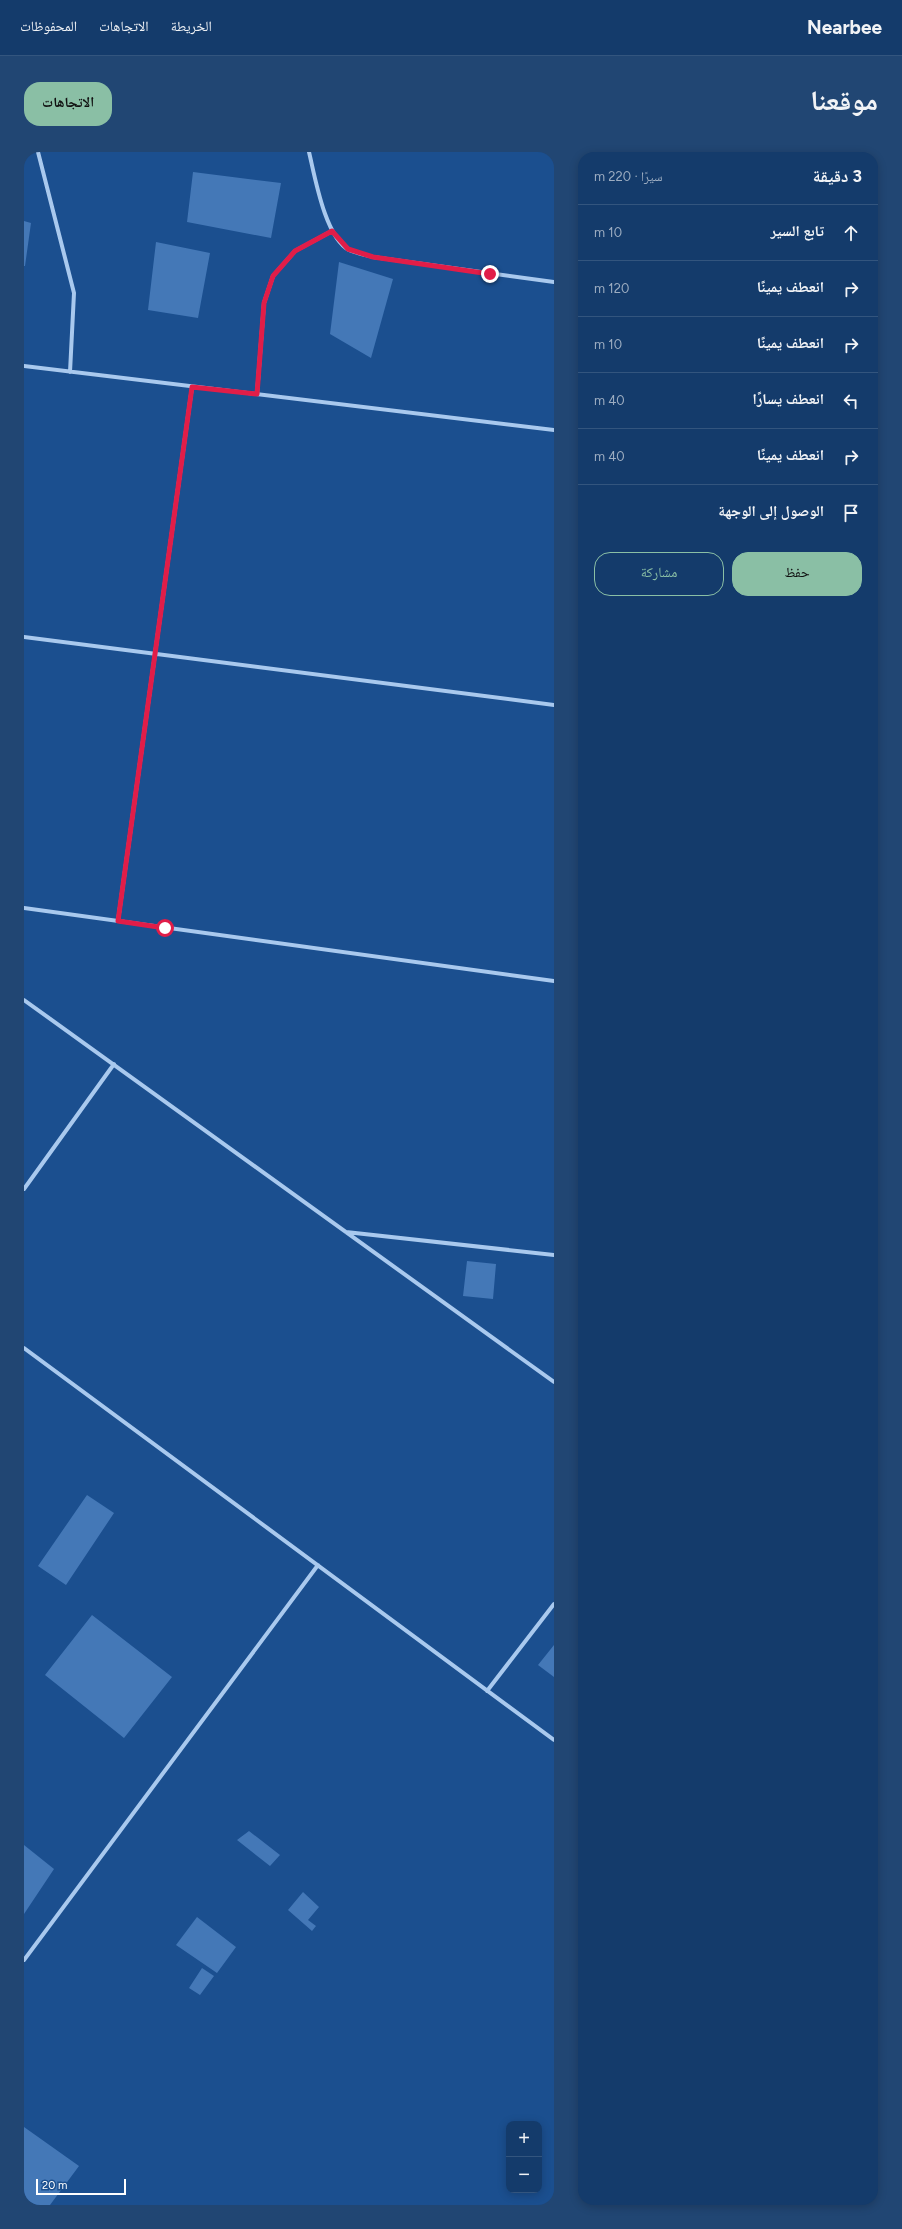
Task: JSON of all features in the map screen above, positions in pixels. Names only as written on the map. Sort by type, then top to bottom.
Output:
[{"type":"street","points":[[38,152],[74,293],[70,372]]},
{"type":"street","points":[[309,152],[322,205],[332,231],[348,249],[373,257],[554,282]]},
{"type":"street","points":[[257,394],[264,303],[273,276],[295,251],[332,231]]},
{"type":"street","points":[[24,366],[554,430]]},
{"type":"street","points":[[118,921],[153,655],[192,387]]},
{"type":"street","points":[[24,637],[153,655],[554,705]]},
{"type":"street","points":[[24,908],[554,981]]},
{"type":"street","points":[[24,1000],[554,1382]]},
{"type":"street","points":[[24,1189],[114,1064]]},
{"type":"street","points":[[345,1232],[554,1255]]},
{"type":"street","points":[[24,1348],[554,1740]]},
{"type":"street","points":[[24,1960],[318,1565]]},
{"type":"street","points":[[487,1691],[554,1604]]},
{"type":"building","points":[[193,172],[281,183],[271,238],[187,222]]},
{"type":"building","points":[[24,221],[31,223],[25,266],[24,266]]},
{"type":"building","points":[[156,242],[210,253],[198,318],[148,310]]},
{"type":"building","points":[[339,262],[393,279],[371,358],[330,334]]},
{"type":"building","points":[[467,1261],[496,1264],[493,1299],[463,1296]]},
{"type":"building","points":[[87,1495],[114,1513],[66,1585],[38,1566]]},
{"type":"building","points":[[92,1615],[172,1677],[124,1738],[45,1675]]},
{"type":"building","points":[[554,1645],[554,1677],[538,1665]]},
{"type":"building","points":[[249,1831],[280,1855],[270,1866],[237,1840]]},
{"type":"building","points":[[24,1845],[54,1869],[24,1914]]},
{"type":"building","points":[[303,1892],[319,1907],[308,1920],[316,1926],[312,1931],[288,1910]]},
{"type":"building","points":[[197,1917],[236,1947],[217,1973],[176,1945]]},
{"type":"building","points":[[202,1968],[214,1976],[200,1995],[189,1988]]},
{"type":"building","points":[[24,2127],[79,2166],[50,2205],[24,2205]]},
{"type":"route","points":[[165,928],[118,921],[153,655],[192,387],[257,394],[264,303],[273,276],[295,251],[332,231],[348,249],[373,257],[490,274]]}]
